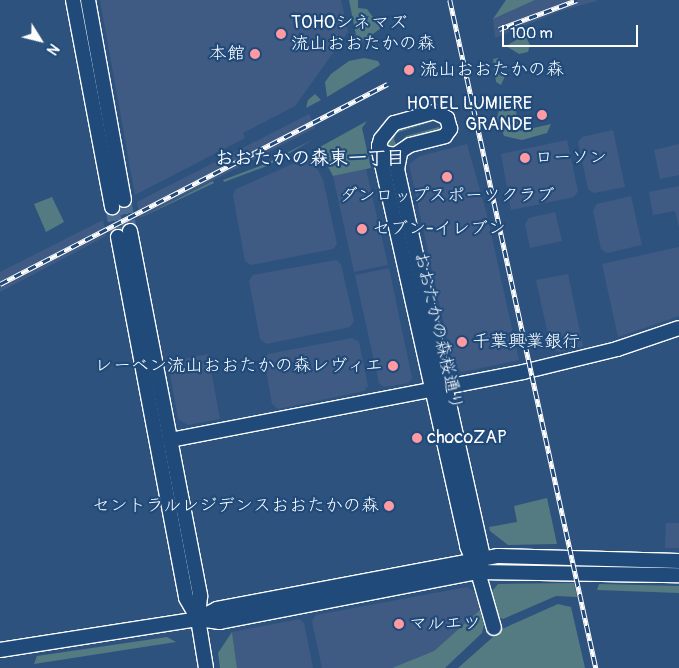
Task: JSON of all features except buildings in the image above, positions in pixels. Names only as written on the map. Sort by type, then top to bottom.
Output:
[{"type":"street","points":[[73,0],[118,203],[88,0]]},
{"type":"street","points":[[434,112],[447,118],[450,129],[445,136],[410,144],[400,154],[385,154],[380,146],[384,134],[394,123],[434,112]]},
{"type":"street","name":"おおたかの森桜通り","points":[[380,146],[477,563],[494,628]]},
{"type":"street","name":"おおたかの森桜通り","points":[[400,154],[397,169],[438,389]]},
{"type":"street","points":[[198,619],[186,598],[124,234],[170,440],[200,596],[198,619],[206,668]]},
{"type":"street","points":[[170,440],[438,389],[586,358],[679,328]]},
{"type":"street","points":[[0,650],[198,619],[217,609],[477,563],[560,557],[679,561]]},
{"type":"street","points":[[477,563],[679,575]]},
{"type":"shaded area","points":[[100,0],[341,0],[348,32],[295,106],[243,133],[245,138],[135,195]]},
{"type":"shaded area","points":[[535,0],[597,1],[560,11],[495,38],[493,19]]},
{"type":"shaded area","points":[[309,114],[315,128],[140,218],[137,202]]},
{"type":"shaded area","points":[[613,130],[625,187],[594,193],[588,189],[578,142],[582,137]]},
{"type":"shaded area","points":[[567,140],[578,191],[574,197],[511,210],[501,154]]},
{"type":"shaded area","points":[[467,144],[487,215],[519,360],[462,372],[453,366],[409,164],[420,156]]},
{"type":"shaded area","points":[[679,144],[679,175],[660,179],[654,150]]},
{"type":"shaded area","points":[[306,158],[313,160],[323,180],[337,244],[333,249],[251,265],[245,261],[233,195],[236,189]]},
{"type":"shaded area","points":[[366,169],[388,265],[354,272],[333,176]]},
{"type":"shaded area","points":[[679,186],[679,227],[675,211],[653,215],[649,192]]},
{"type":"shaded area","points":[[631,196],[642,245],[607,253],[601,249],[593,210],[597,204]]},
{"type":"shaded area","points":[[555,212],[562,241],[530,248],[525,224],[529,218]]},
{"type":"shaded area","points":[[103,220],[106,236],[0,292],[0,272]]},
{"type":"shaded area","points":[[679,247],[679,316],[618,337],[602,264]]},
{"type":"shaded area","points":[[336,260],[341,264],[354,321],[350,327],[266,344],[260,339],[249,281],[253,275]]},
{"type":"shaded area","points":[[389,268],[412,378],[409,383],[384,387],[379,383],[355,275]]},
{"type":"shaded area","points":[[568,274],[583,346],[559,352],[551,348],[536,280]]},
{"type":"shaded area","points":[[352,338],[359,342],[368,386],[364,391],[278,409],[272,404],[264,359],[268,354]]},
{"type":"shaded area","points":[[208,354],[220,419],[188,425],[178,419],[168,362]]},
{"type":"shaded area","points":[[666,523],[679,523],[679,548],[665,548]]},
{"type":"shaded area","name":"マルエツ","points":[[467,587],[475,592],[480,610],[434,651],[392,668],[322,668],[312,621],[316,615]]},
{"type":"shaded area","points":[[299,619],[304,623],[313,668],[237,668],[232,632]]},
{"type":"green space","points":[[349,0],[358,0],[358,8],[367,9],[381,28],[358,45]]},
{"type":"green space","points":[[506,0],[535,0],[493,19]]},
{"type":"green space","points":[[525,35],[530,45],[528,52],[519,54],[506,46]]},
{"type":"green space","points":[[364,58],[378,61],[380,65],[327,97],[325,82],[331,74],[349,61]]},
{"type":"green space","points":[[498,58],[505,76],[501,85],[496,82],[493,59]]},
{"type":"green space","points":[[315,94],[321,100],[306,108],[308,100]]},
{"type":"green space","points":[[507,94],[513,96],[520,131],[551,124],[547,133],[522,140],[504,136],[497,118],[502,99]]},
{"type":"green space","points":[[433,116],[438,120],[396,133],[394,139],[397,147],[392,153],[385,144],[394,130]]},
{"type":"green space","points":[[367,121],[362,128],[371,168],[333,176],[318,148]]},
{"type":"green space","points":[[439,127],[442,131],[400,142],[406,136]]},
{"type":"green space","points":[[314,139],[267,166],[224,182],[223,180],[265,164]]},
{"type":"green space","points":[[213,181],[214,183],[140,218]]},
{"type":"green space","points":[[52,197],[64,222],[46,232],[34,204]]},
{"type":"green space","points":[[547,498],[557,544],[508,545],[490,531],[489,527],[517,522],[514,506]]},
{"type":"green space","points":[[574,583],[577,597],[556,596],[503,619],[496,616],[492,591],[498,584]]},
{"type":"green space","points":[[599,584],[679,586],[679,593],[597,590]]},
{"type":"green space","points":[[558,604],[571,607],[585,668],[458,668],[502,629]]},
{"type":"green space","points":[[480,610],[484,625],[482,633],[445,668],[392,668],[434,651]]},
{"type":"green space","points":[[232,632],[237,668],[220,668],[218,653]]},
{"type":"green space","points":[[167,637],[176,642],[34,664],[37,656]]},
{"type":"tunnel","points":[[124,200],[130,231]]},
{"type":"tunnel","points":[[112,207],[118,237]]},
{"type":"railway","points":[[450,0],[596,668]]},
{"type":"railway","points":[[499,29],[577,0]]},
{"type":"railway","points":[[0,284],[387,84]]},
{"type":"place","name":"TOHOシネマズ 流山おおたかの森","points":[[281,34]]},
{"type":"place","name":"本館","points":[[255,54]]},
{"type":"place","name":"流山おおたかの森","points":[[409,70]]},
{"type":"place","name":"HOTEL LUMIERE GRANDE","points":[[542,115]]},
{"type":"place","name":"ローソン","points":[[525,158]]},
{"type":"place","name":"ダンロップスポーツクラブ","points":[[447,177]]},
{"type":"place","name":"セブン-イレブン","points":[[362,229]]},
{"type":"place","name":"千葉興業銀行","points":[[462,342]]},
{"type":"place","name":"レーベン流山おおたかの森レヴィエ","points":[[393,366]]},
{"type":"place","name":"chocoZAP","points":[[417,438]]},
{"type":"place","name":"セントラルレジデンスおおたかの森","points":[[389,506]]},
{"type":"place","name":"マルエツ","points":[[399,624]]},
{"type":"district","name":"おおたかの森東一丁目","points":[[310,159]]}]
